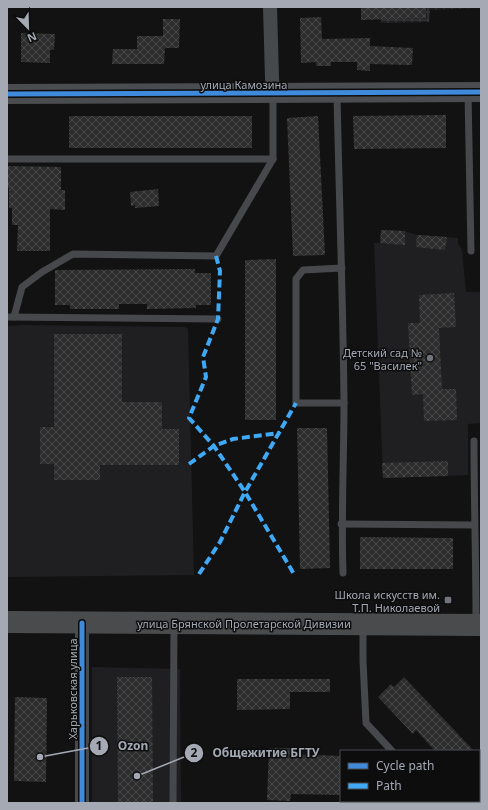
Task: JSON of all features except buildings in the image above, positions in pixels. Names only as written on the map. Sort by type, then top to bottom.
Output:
[{"type":"main road","name":"улица Брянской Пролетарской Дивизии","points":[[7,622],[479,625]]},
{"type":"street","points":[[270,7],[273,93]]},
{"type":"street","name":"улица Камозина","points":[[7,94],[475,92]]},
{"type":"street","name":"Харьковская улица","points":[[82,623],[82,803]]},
{"type":"lane","points":[[471,251],[475,92]]},
{"type":"lane","points":[[218,319],[11,317],[22,287],[42,272],[73,254],[216,256],[273,159],[273,93]]},
{"type":"lane","points":[[337,93],[344,403],[341,524],[342,573]]},
{"type":"lane","points":[[7,159],[273,159]]},
{"type":"lane","points":[[342,268],[303,270],[296,278],[296,403],[344,403]]},
{"type":"lane","points":[[474,441],[474,525],[479,625]]},
{"type":"lane","points":[[341,524],[474,525]]},
{"type":"lane","points":[[173,803],[174,623]]},
{"type":"lane","points":[[363,624],[366,723],[391,750]]},
{"type":"shaded area","points":[[381,7],[481,8],[430,10],[429,22],[381,23]]},
{"type":"shaded area","name":"Детский сад № 65 \"Василек\"","points":[[381,230],[405,231],[417,235],[458,238],[458,244],[462,250],[466,292],[481,292],[481,423],[468,424],[468,475],[383,478],[374,243],[380,243]]},
{"type":"shaded area","points":[[7,326],[185,327],[188,329],[194,575],[7,577]]},
{"type":"shaded area","points":[[92,667],[180,669],[181,803],[92,803]]},
{"type":"marked path","points":[[216,256],[220,271],[218,319],[203,357],[206,377],[189,418],[214,446],[245,492],[294,574]]},
{"type":"marked path","points":[[199,574],[220,542],[245,492],[296,403]]},
{"type":"marked path","points":[[189,464],[214,446],[233,439],[280,433]]},
{"type":"cycle path","points":[[7,94],[481,92]]},
{"type":"cycle path","points":[[82,623],[82,803]]},
{"type":"place","name":"Детский сад № 65 \"Василек\"","points":[[430,358]]},
{"type":"place","name":"Школа искусств им. Т.П. Николаевой","points":[[448,600]]},
{"type":"place","name":"Ozon","points":[[40,757]]},
{"type":"place","name":"Общежитие БГТУ","points":[[137,776]]}]
